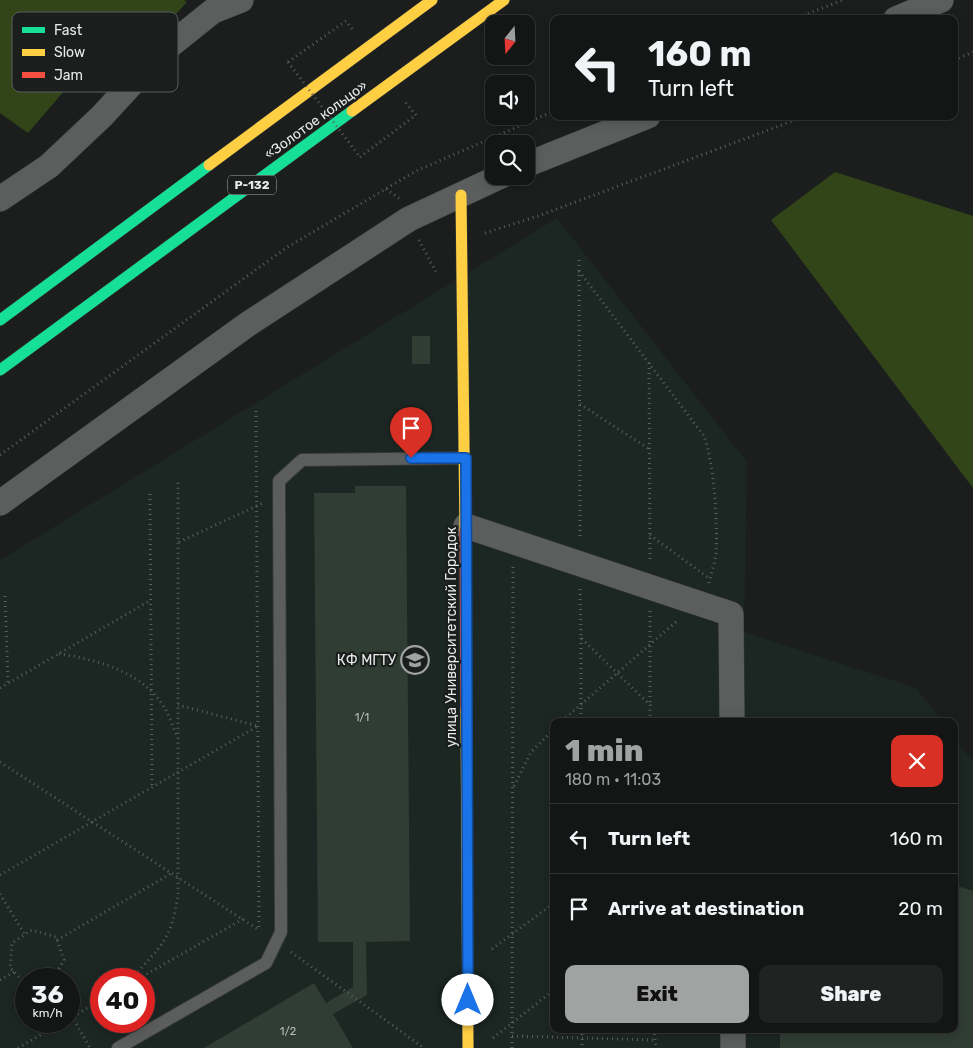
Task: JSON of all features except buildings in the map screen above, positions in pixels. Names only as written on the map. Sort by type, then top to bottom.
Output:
[{"type":"main road","name":"«Золотое кольцо»","points":[[0,320],[432,0]]},
{"type":"main road","name":"«Золотое кольцо»","points":[[0,370],[504,0]]},
{"type":"main road","name":"улица Университетский Городок","points":[[460,195],[466,458],[468,1048]]},
{"type":"street","points":[[178,36],[210,6],[241,0]]},
{"type":"street","points":[[905,15],[941,0]]},
{"type":"street","points":[[0,200],[49,166],[102,116],[124,92]]},
{"type":"street","points":[[535,160],[638,120]]},
{"type":"street","points":[[0,503],[248,324],[409,219],[485,183]]},
{"type":"street","points":[[466,526],[731,614],[732,718]]},
{"type":"street","points":[[733,1033],[733,1048]]},
{"type":"lane","points":[[118,1048],[266,963],[282,932],[279,481],[302,460],[466,458]]},
{"type":"path","points":[[805,15],[844,0]]},
{"type":"path","points":[[353,30],[346,21],[288,62],[360,157],[416,115],[400,96]]},
{"type":"path","points":[[958,58],[973,52]]},
{"type":"path","points":[[0,456],[286,248],[416,171],[550,112]]},
{"type":"path","points":[[480,235],[538,216],[795,120]]},
{"type":"path","points":[[386,188],[403,201],[409,219],[438,276]]},
{"type":"path","points":[[579,260],[581,718]]},
{"type":"path","points":[[566,718],[698,603],[706,594],[716,553],[711,459],[708,446],[698,426],[579,271]]},
{"type":"path","points":[[649,362],[650,718]]},
{"type":"path","points":[[580,404],[649,449]]},
{"type":"path","points":[[256,411],[259,930]]},
{"type":"path","points":[[141,968],[167,939],[175,920],[178,877],[178,481]]},
{"type":"path","points":[[150,494],[152,787]]},
{"type":"path","points":[[178,542],[279,496]]},
{"type":"path","points":[[650,534],[710,579]]},
{"type":"path","points":[[512,1048],[514,542]]},
{"type":"path","points":[[5,596],[8,683]]},
{"type":"path","points":[[0,688],[151,600]]},
{"type":"path","points":[[581,638],[650,705]]},
{"type":"path","points":[[58,654],[83,658],[112,667],[141,683],[162,704],[178,739]]},
{"type":"path","points":[[178,705],[258,726]]},
{"type":"path","points":[[0,875],[258,726]]},
{"type":"path","points":[[512,789],[531,752],[550,733]]},
{"type":"path","points":[[0,762],[277,941],[424,1048]]},
{"type":"path","points":[[57,940],[172,873]]},
{"type":"path","points":[[0,894],[25,935]]},
{"type":"path","points":[[468,968],[550,906]]},
{"type":"path","points":[[155,969],[242,919]]},
{"type":"path","points":[[0,980],[14,972],[10,968],[12,944],[32,930],[56,937],[64,960],[59,968]]},
{"type":"path","points":[[486,1043],[550,993]]},
{"type":"path","points":[[80,1032],[90,1048]]},
{"type":"path","points":[[18,1048],[44,1033]]},
{"type":"path","points":[[582,1033],[582,1048]]},
{"type":"path","points":[[654,1033],[656,1048]]},
{"type":"path","points":[[512,1036],[655,1040]]},
{"type":"shaded area","name":"КФ МГТУ","points":[[557,218],[747,462],[744,632],[916,688],[940,718],[550,718],[550,1033],[958,1033],[958,742],[973,762],[973,1048],[0,1048],[0,560]]},
{"type":"green space","points":[[0,0],[184,0],[187,2],[178,12],[12,12],[12,92],[63,92],[28,133],[0,113]]},
{"type":"green space","points":[[835,172],[973,216],[973,488],[771,220]]},
{"type":"traffic: fast","points":[[0,370],[352,111]]},
{"type":"traffic: fast","points":[[0,320],[209,165]]},
{"type":"traffic: slow","points":[[209,165],[432,0]]},
{"type":"traffic: slow","points":[[352,111],[504,0]]},
{"type":"traffic: slow","points":[[461,195],[465,531]]},
{"type":"traffic: slow","points":[[466,709],[468,1048]]},
{"type":"traffic: jam","points":[[465,531],[466,709]]},
{"type":"place","name":"КФ МГТУ","points":[[415,660]]},
{"type":"route","points":[[411,458],[466,458],[468,1000]]}]
